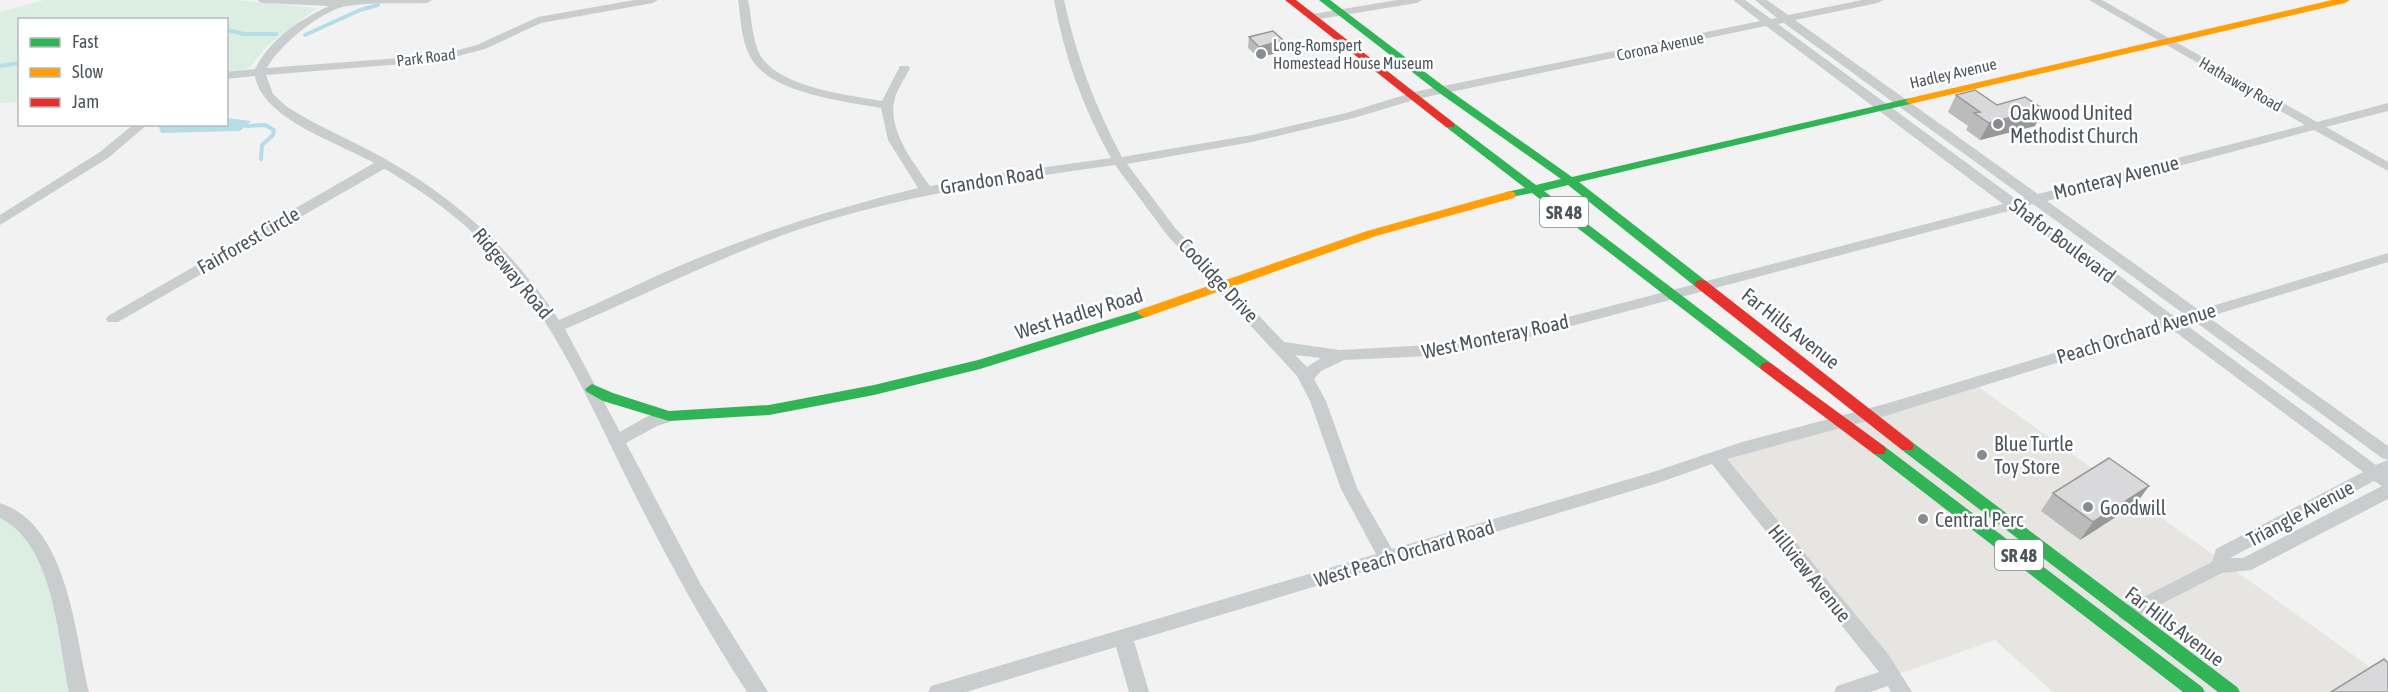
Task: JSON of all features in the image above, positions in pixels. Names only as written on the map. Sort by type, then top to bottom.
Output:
[{"type":"main road","name":"Far Hills Avenue","points":[[1290,0],[1668,294],[1963,512],[2196,692]]},
{"type":"main road","name":"Far Hills Avenue","points":[[1324,0],[1442,90],[1568,179],[1991,512],[2231,692]]},
{"type":"main road","name":"Hadley Avenue","points":[[1568,179],[2344,0]]},
{"type":"main road","name":"West Hadley Road","points":[[592,389],[608,397],[669,416],[769,410],[927,378],[1084,333],[1377,230],[1568,179]]},
{"type":"street","points":[[262,0],[347,2],[427,0]]},
{"type":"street","name":"Park Road","points":[[228,76],[446,57],[481,47],[538,20],[653,0]]},
{"type":"street","points":[[743,0],[751,43],[757,59],[768,71],[790,83],[888,106]]},
{"type":"street","name":"Coolidge Drive","points":[[1059,0],[1076,66],[1119,161],[1150,205],[1306,377],[1318,401],[1349,489],[1387,557]]},
{"type":"street","points":[[1313,18],[1417,0]]},
{"type":"street","name":"Shafor Boulevard","points":[[1738,0],[2173,322],[2384,474]]},
{"type":"street","name":"Shafor Boulevard","points":[[1760,0],[2199,315],[2388,454]]},
{"type":"street","name":"Corona Avenue","points":[[1442,90],[1878,0]]},
{"type":"street","name":"Hathaway Road","points":[[2094,0],[2388,167]]},
{"type":"street","points":[[260,72],[263,60],[284,40],[347,2]]},
{"type":"street","points":[[904,68],[888,106],[894,140],[926,190]]},
{"type":"street","name":"Ridgeway Road","points":[[260,72],[264,90],[272,101],[293,117],[384,163],[446,202],[473,224],[519,272],[558,326],[681,564],[758,692]]},
{"type":"street","name":"Grandon Road","points":[[558,326],[754,241],[849,209],[926,190],[1016,173],[1119,161],[1258,138],[1442,90]]},
{"type":"street","name":"Monteray Avenue","points":[[1705,285],[2388,107]]},
{"type":"street","points":[[0,221],[104,155],[140,126]]},
{"type":"street","name":"Fairforest Circle","points":[[113,318],[384,163]]},
{"type":"street","name":"Peach Orchard Avenue","points":[[1869,414],[2388,257]]},
{"type":"street","name":"West Monteray Road","points":[[1281,347],[1343,356],[1410,353],[1479,343],[1705,285]]},
{"type":"street","points":[[1306,377],[1325,361],[1343,356]]},
{"type":"street","name":"West Peach Orchard Road","points":[[938,692],[1658,477],[1715,456],[1869,414]]},
{"type":"street","points":[[617,441],[651,422],[669,416]]},
{"type":"street","name":"Hillview Avenue","points":[[1715,456],[1881,660],[1896,685]]},
{"type":"street","name":"Triangle Avenue","points":[[2220,566],[2222,554],[2384,474]]},
{"type":"street","name":"Triangle Avenue","points":[[2126,614],[2220,566],[2245,565],[2388,491]]},
{"type":"street","points":[[0,510],[20,519],[41,551],[65,616],[79,692]]},
{"type":"street","points":[[1124,637],[1139,692]]},
{"type":"street","points":[[1844,692],[1896,685]]},
{"type":"shaded area","points":[[1973,383],[2388,680],[2388,692],[2053,692],[1995,640],[1890,677],[1715,456]]},
{"type":"green space","points":[[44,0],[237,0],[317,8],[268,45],[249,68],[228,74],[228,18],[18,18],[18,102],[0,103],[0,12]]},
{"type":"green space","points":[[0,510],[37,542],[79,692],[0,692]]},
{"type":"water","points":[[228,118],[251,121],[240,131],[161,133],[158,126],[228,126]]},
{"type":"building","points":[[1273,31],[1283,40],[1259,47],[1249,37]]},
{"type":"building","points":[[1975,90],[1997,105],[2025,97],[2043,109],[1989,123],[1974,113],[1980,112],[1956,95]]},
{"type":"building","points":[[2109,458],[2149,486],[2093,522],[2053,493]]},
{"type":"building","points":[[2384,659],[2388,663],[2388,692],[2331,692]]},
{"type":"waterway","points":[[305,35],[360,10],[378,5]]},
{"type":"waterway","points":[[228,30],[244,34],[276,34]]},
{"type":"waterway","points":[[0,66],[18,63]]},
{"type":"waterway","points":[[246,126],[265,125],[274,130],[273,135],[262,145],[261,159]]},
{"type":"traffic: fast","points":[[1324,0],[1442,90],[1568,179],[1701,284]]},
{"type":"traffic: fast","points":[[1510,195],[1910,101]]},
{"type":"traffic: fast","points":[[1450,125],[1767,367]]},
{"type":"traffic: fast","points":[[592,389],[608,397],[669,416],[769,410],[874,390],[980,364],[1144,313]]},
{"type":"traffic: fast","points":[[1907,446],[2231,692]]},
{"type":"traffic: fast","points":[[1879,450],[2196,692]]},
{"type":"traffic: slow","points":[[1910,101],[2345,0]]},
{"type":"traffic: slow","points":[[1144,313],[1371,234],[1510,195]]},
{"type":"traffic: jam","points":[[1290,0],[1450,125]]},
{"type":"traffic: jam","points":[[1701,284],[1907,446]]},
{"type":"traffic: jam","points":[[1767,367],[1879,450]]},
{"type":"place","name":"Long-Romspert Homestead House Museum","points":[[1261,54]]},
{"type":"place","name":"Oakwood United Methodist Church","points":[[1998,124]]},
{"type":"place","name":"Blue Turtle Toy Store","points":[[1982,455]]},
{"type":"place","name":"Goodwill","points":[[2088,507]]},
{"type":"place","name":"Central Perc","points":[[1923,519]]}]
